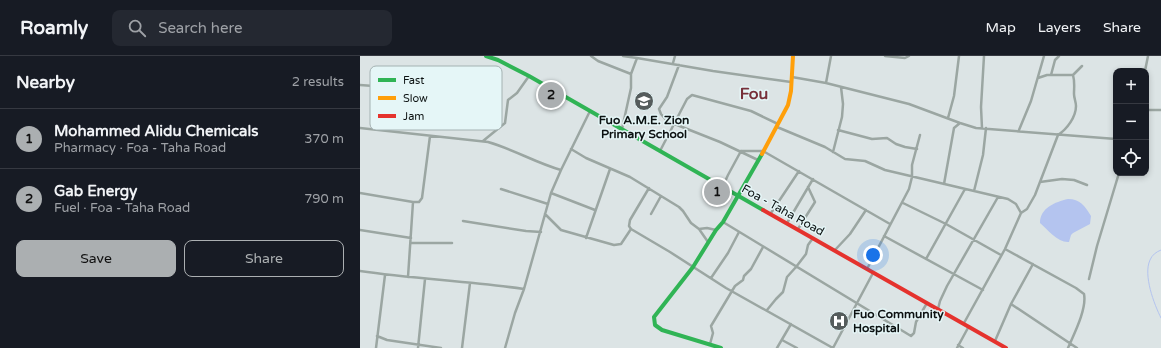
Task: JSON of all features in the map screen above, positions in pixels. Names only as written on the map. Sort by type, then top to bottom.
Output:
[{"type":"street","name":"Foa - Taha Road","points":[[486,56],[499,58],[590,112],[738,196],[771,213],[1006,348]]},
{"type":"street","points":[[591,56],[598,61],[631,74]]},
{"type":"street","points":[[623,56],[637,58],[642,57],[679,65],[792,82]]},
{"type":"street","points":[[673,63],[675,56]]},
{"type":"street","points":[[721,348],[662,330],[657,328],[654,322],[657,313],[682,283],[716,230],[723,222],[778,126],[790,99],[793,56]]},
{"type":"street","points":[[826,83],[831,56]]},
{"type":"street","points":[[885,56],[905,58],[909,56]]},
{"type":"street","points":[[948,118],[954,96],[959,56]]},
{"type":"street","points":[[982,128],[981,107],[984,56]]},
{"type":"street","points":[[1019,130],[1031,101],[1044,56]]},
{"type":"street","points":[[1051,75],[1055,60],[1059,56]]},
{"type":"street","points":[[1145,68],[1148,56]]},
{"type":"street","points":[[621,129],[631,88],[631,74],[637,58]]},
{"type":"street","points":[[679,65],[672,86],[659,109],[661,114],[667,121],[741,151],[758,160]]},
{"type":"street","points":[[1037,78],[1051,75],[1073,75],[1082,66]]},
{"type":"street","points":[[964,323],[1005,249],[1021,213],[1030,204],[1058,135],[1072,121],[1076,108],[1074,94],[1075,81],[1073,75]]},
{"type":"street","points":[[502,126],[506,123],[508,100],[517,93],[529,76]]},
{"type":"street","points":[[792,77],[826,83],[909,104],[960,123],[982,128],[1113,139]]},
{"type":"street","points":[[360,85],[370,86]]},
{"type":"street","points":[[833,152],[842,117],[843,104],[841,87]]},
{"type":"street","points":[[660,151],[687,99],[692,95],[751,111],[845,159],[865,161],[885,170],[998,197],[1014,202],[1021,213]]},
{"type":"street","points":[[1149,110],[1161,110]]},
{"type":"street","points":[[505,348],[541,232],[551,193],[590,112]]},
{"type":"street","points":[[944,184],[954,128],[960,123]]},
{"type":"street","points":[[360,128],[370,129]]},
{"type":"street","points":[[974,191],[983,155],[986,128]]},
{"type":"street","points":[[378,130],[482,141],[501,146],[561,170]]},
{"type":"street","points":[[482,141],[497,130]]},
{"type":"street","points":[[838,130],[872,139],[887,138],[896,144],[917,150]]},
{"type":"street","points":[[867,269],[909,189],[912,177],[912,164],[920,135]]},
{"type":"street","points":[[360,193],[419,202],[422,198],[430,136]]},
{"type":"street","points":[[571,149],[610,169],[630,177],[661,196],[683,211],[691,223],[700,229],[708,242]]},
{"type":"street","points":[[741,151],[763,151],[890,224]]},
{"type":"street","points":[[723,187],[741,151]]},
{"type":"street","points":[[586,238],[610,169]]},
{"type":"street","points":[[771,213],[799,171]]},
{"type":"street","points":[[1088,279],[1119,176]]},
{"type":"street","points":[[787,223],[813,179]]},
{"type":"street","points":[[1040,182],[1062,179],[1074,180],[1087,185]]},
{"type":"street","points":[[798,229],[815,202],[808,187]]},
{"type":"street","points":[[649,188],[628,224],[631,229],[732,291],[833,348],[873,272]]},
{"type":"street","points":[[501,189],[548,204]]},
{"type":"street","points":[[926,259],[965,189]]},
{"type":"street","points":[[551,193],[595,210]]},
{"type":"street","points":[[651,214],[661,196]]},
{"type":"street","points":[[938,308],[947,286],[998,197]]},
{"type":"street","points":[[408,278],[413,202]]},
{"type":"street","points":[[903,203],[946,224],[1001,255]]},
{"type":"street","points":[[835,250],[850,234],[866,210]]},
{"type":"street","points":[[545,214],[561,230],[610,244],[621,244],[631,229]]},
{"type":"street","points":[[463,221],[541,232]]},
{"type":"street","points":[[723,222],[796,268],[911,336],[914,333],[916,322],[927,302]]},
{"type":"street","points":[[700,229],[707,228],[716,230]]},
{"type":"street","points":[[360,230],[411,238]]},
{"type":"street","points":[[711,278],[728,253],[739,232]]},
{"type":"street","points":[[884,236],[983,290]]},
{"type":"street","points":[[767,310],[783,292],[786,279],[806,254],[808,245],[813,238]]},
{"type":"street","points":[[411,242],[452,244]]},
{"type":"street","points":[[710,344],[713,333],[711,326],[732,291],[751,269],[763,246]]},
{"type":"street","points":[[1005,249],[1034,264],[1084,294],[1083,306],[1068,348]]},
{"type":"street","points":[[995,341],[1011,304],[1034,264]]},
{"type":"street","points":[[360,271],[425,280],[524,289]]},
{"type":"street","points":[[376,348],[385,274]]},
{"type":"street","points":[[418,347],[425,280]]},
{"type":"street","points":[[462,348],[470,283]]},
{"type":"street","points":[[1011,304],[1077,348]]},
{"type":"street","points":[[777,348],[791,324]]},
{"type":"street","points":[[963,348],[958,347],[969,326]]},
{"type":"street","points":[[378,336],[387,340],[418,347],[441,348]]},
{"type":"street","points":[[782,340],[797,348]]},
{"type":"water","points":[[1068,199],[1076,200],[1082,204],[1091,216],[1090,224],[1073,233],[1069,242],[1065,242],[1057,238],[1040,223],[1043,213],[1049,206]]},
{"type":"waterway","points":[[1161,250],[1154,254],[1148,266],[1150,289],[1161,318]]},
{"type":"traffic: fast","points":[[486,56],[498,60],[529,76],[763,210]]},
{"type":"traffic: fast","points":[[721,348],[662,330],[655,325],[654,317],[693,267],[716,230],[723,222],[762,154]]},
{"type":"traffic: slow","points":[[762,154],[788,105],[791,91],[793,56]]},
{"type":"traffic: jam","points":[[763,210],[1006,348]]},
{"type":"place","name":"Gab Energy","points":[[551,95]]},
{"type":"place","name":"Fuo A.M.E. Zion Primary School","points":[[644,101]]},
{"type":"place","name":"Mohammed Alidu Chemicals","points":[[717,192]]},
{"type":"place","name":"Fuo Community Hospital","points":[[839,321]]},
{"type":"district","name":"Fou","points":[[754,93]]}]
